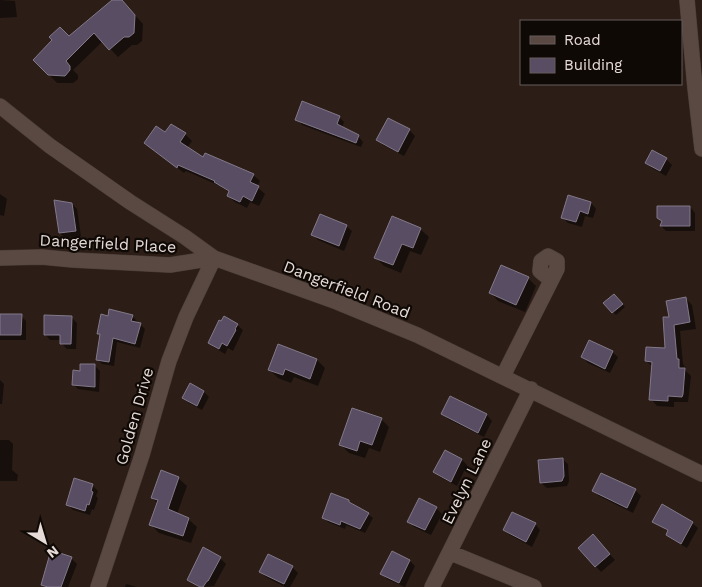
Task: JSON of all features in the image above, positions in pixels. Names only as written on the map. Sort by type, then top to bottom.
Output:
[{"type":"street","points":[[687,0],[698,89],[702,149]]},
{"type":"street","name":"Dangerfield Road","points":[[0,106],[50,146],[214,258],[344,304],[417,335],[702,474]]},
{"type":"street","name":"Dangerfield Place","points":[[0,258],[42,257],[170,265],[214,258]]},
{"type":"street","name":"Golden Drive","points":[[98,587],[142,455],[169,361],[186,317],[214,258]]},
{"type":"street","points":[[503,376],[551,280]]},
{"type":"street","name":"Evelyn Lane","points":[[432,587],[531,389]]},
{"type":"street","points":[[451,552],[534,587]]},
{"type":"building","points":[[112,0],[122,0],[135,15],[134,33],[129,37],[124,37],[109,50],[94,33],[66,61],[70,66],[70,70],[65,76],[48,75],[33,60],[52,40],[49,37],[60,27],[69,36]]},
{"type":"building","points":[[302,101],[340,116],[337,124],[359,135],[356,143],[295,120]]},
{"type":"building","points":[[388,118],[410,129],[398,152],[376,140]]},
{"type":"building","points":[[171,124],[186,133],[180,142],[203,157],[205,153],[254,174],[250,182],[259,186],[252,201],[243,196],[240,202],[227,196],[229,191],[215,181],[178,165],[177,168],[144,143],[156,126],[165,132]]},
{"type":"building","points":[[652,150],[667,158],[660,171],[645,163]]},
{"type":"building","points":[[568,195],[591,202],[588,214],[580,211],[576,222],[561,218]]},
{"type":"building","points":[[54,200],[72,203],[76,231],[59,233]]},
{"type":"building","points":[[657,206],[690,206],[690,226],[660,226],[662,221],[657,218]]},
{"type":"building","points":[[320,214],[347,225],[339,246],[311,235]]},
{"type":"building","points":[[392,216],[421,228],[413,248],[402,244],[393,265],[374,258]]},
{"type":"building","points":[[501,265],[529,277],[516,305],[489,293]]},
{"type":"building","points":[[614,294],[623,304],[612,313],[603,303]]},
{"type":"building","points":[[686,297],[690,322],[674,325],[679,368],[685,368],[682,397],[668,396],[668,401],[649,400],[652,362],[645,361],[646,347],[665,348],[663,317],[669,317],[666,301]]},
{"type":"building","points":[[109,309],[133,315],[131,321],[141,323],[135,344],[113,338],[109,362],[96,360],[100,334],[97,334],[101,314],[108,316]]},
{"type":"building","points":[[0,314],[22,314],[21,335],[0,335]]},
{"type":"building","points":[[44,315],[72,316],[71,344],[60,344],[60,335],[44,335]]},
{"type":"building","points":[[224,316],[238,324],[227,346],[222,343],[219,349],[208,343],[219,320],[221,321]]},
{"type":"building","points":[[589,340],[613,351],[605,369],[581,357]]},
{"type":"building","points":[[278,344],[317,359],[310,379],[285,369],[283,375],[268,370]]},
{"type":"building","points":[[80,364],[95,364],[95,387],[72,385],[73,370],[80,371]]},
{"type":"building","points":[[190,383],[204,391],[197,406],[182,398]]},
{"type":"building","points":[[450,396],[487,414],[478,433],[441,414]]},
{"type":"building","points":[[352,408],[382,418],[372,445],[360,441],[357,451],[339,445]]},
{"type":"building","points":[[445,450],[462,459],[451,482],[433,472]]},
{"type":"building","points":[[563,458],[564,476],[562,481],[540,483],[538,460]]},
{"type":"building","points":[[161,470],[179,477],[168,509],[189,518],[183,536],[149,525],[158,500],[151,498]]},
{"type":"building","points":[[601,473],[636,489],[627,508],[592,491]]},
{"type":"building","points":[[74,478],[93,484],[91,491],[93,492],[85,511],[66,505]]},
{"type":"building","points":[[331,493],[349,500],[349,502],[369,513],[360,529],[341,521],[340,525],[322,518]]},
{"type":"building","points":[[419,498],[437,507],[425,530],[407,522]]},
{"type":"building","points":[[662,504],[693,522],[681,544],[666,535],[668,530],[652,522]]},
{"type":"building","points":[[512,512],[536,523],[526,542],[503,530]]},
{"type":"building","points":[[593,534],[610,554],[595,567],[578,548]]},
{"type":"building","points":[[203,547],[221,557],[208,581],[203,587],[200,587],[187,580]]},
{"type":"building","points":[[51,550],[72,557],[61,587],[41,585]]},
{"type":"building","points":[[392,551],[410,560],[399,583],[380,574]]},
{"type":"building","points":[[268,554],[293,566],[284,584],[259,572]]}]
